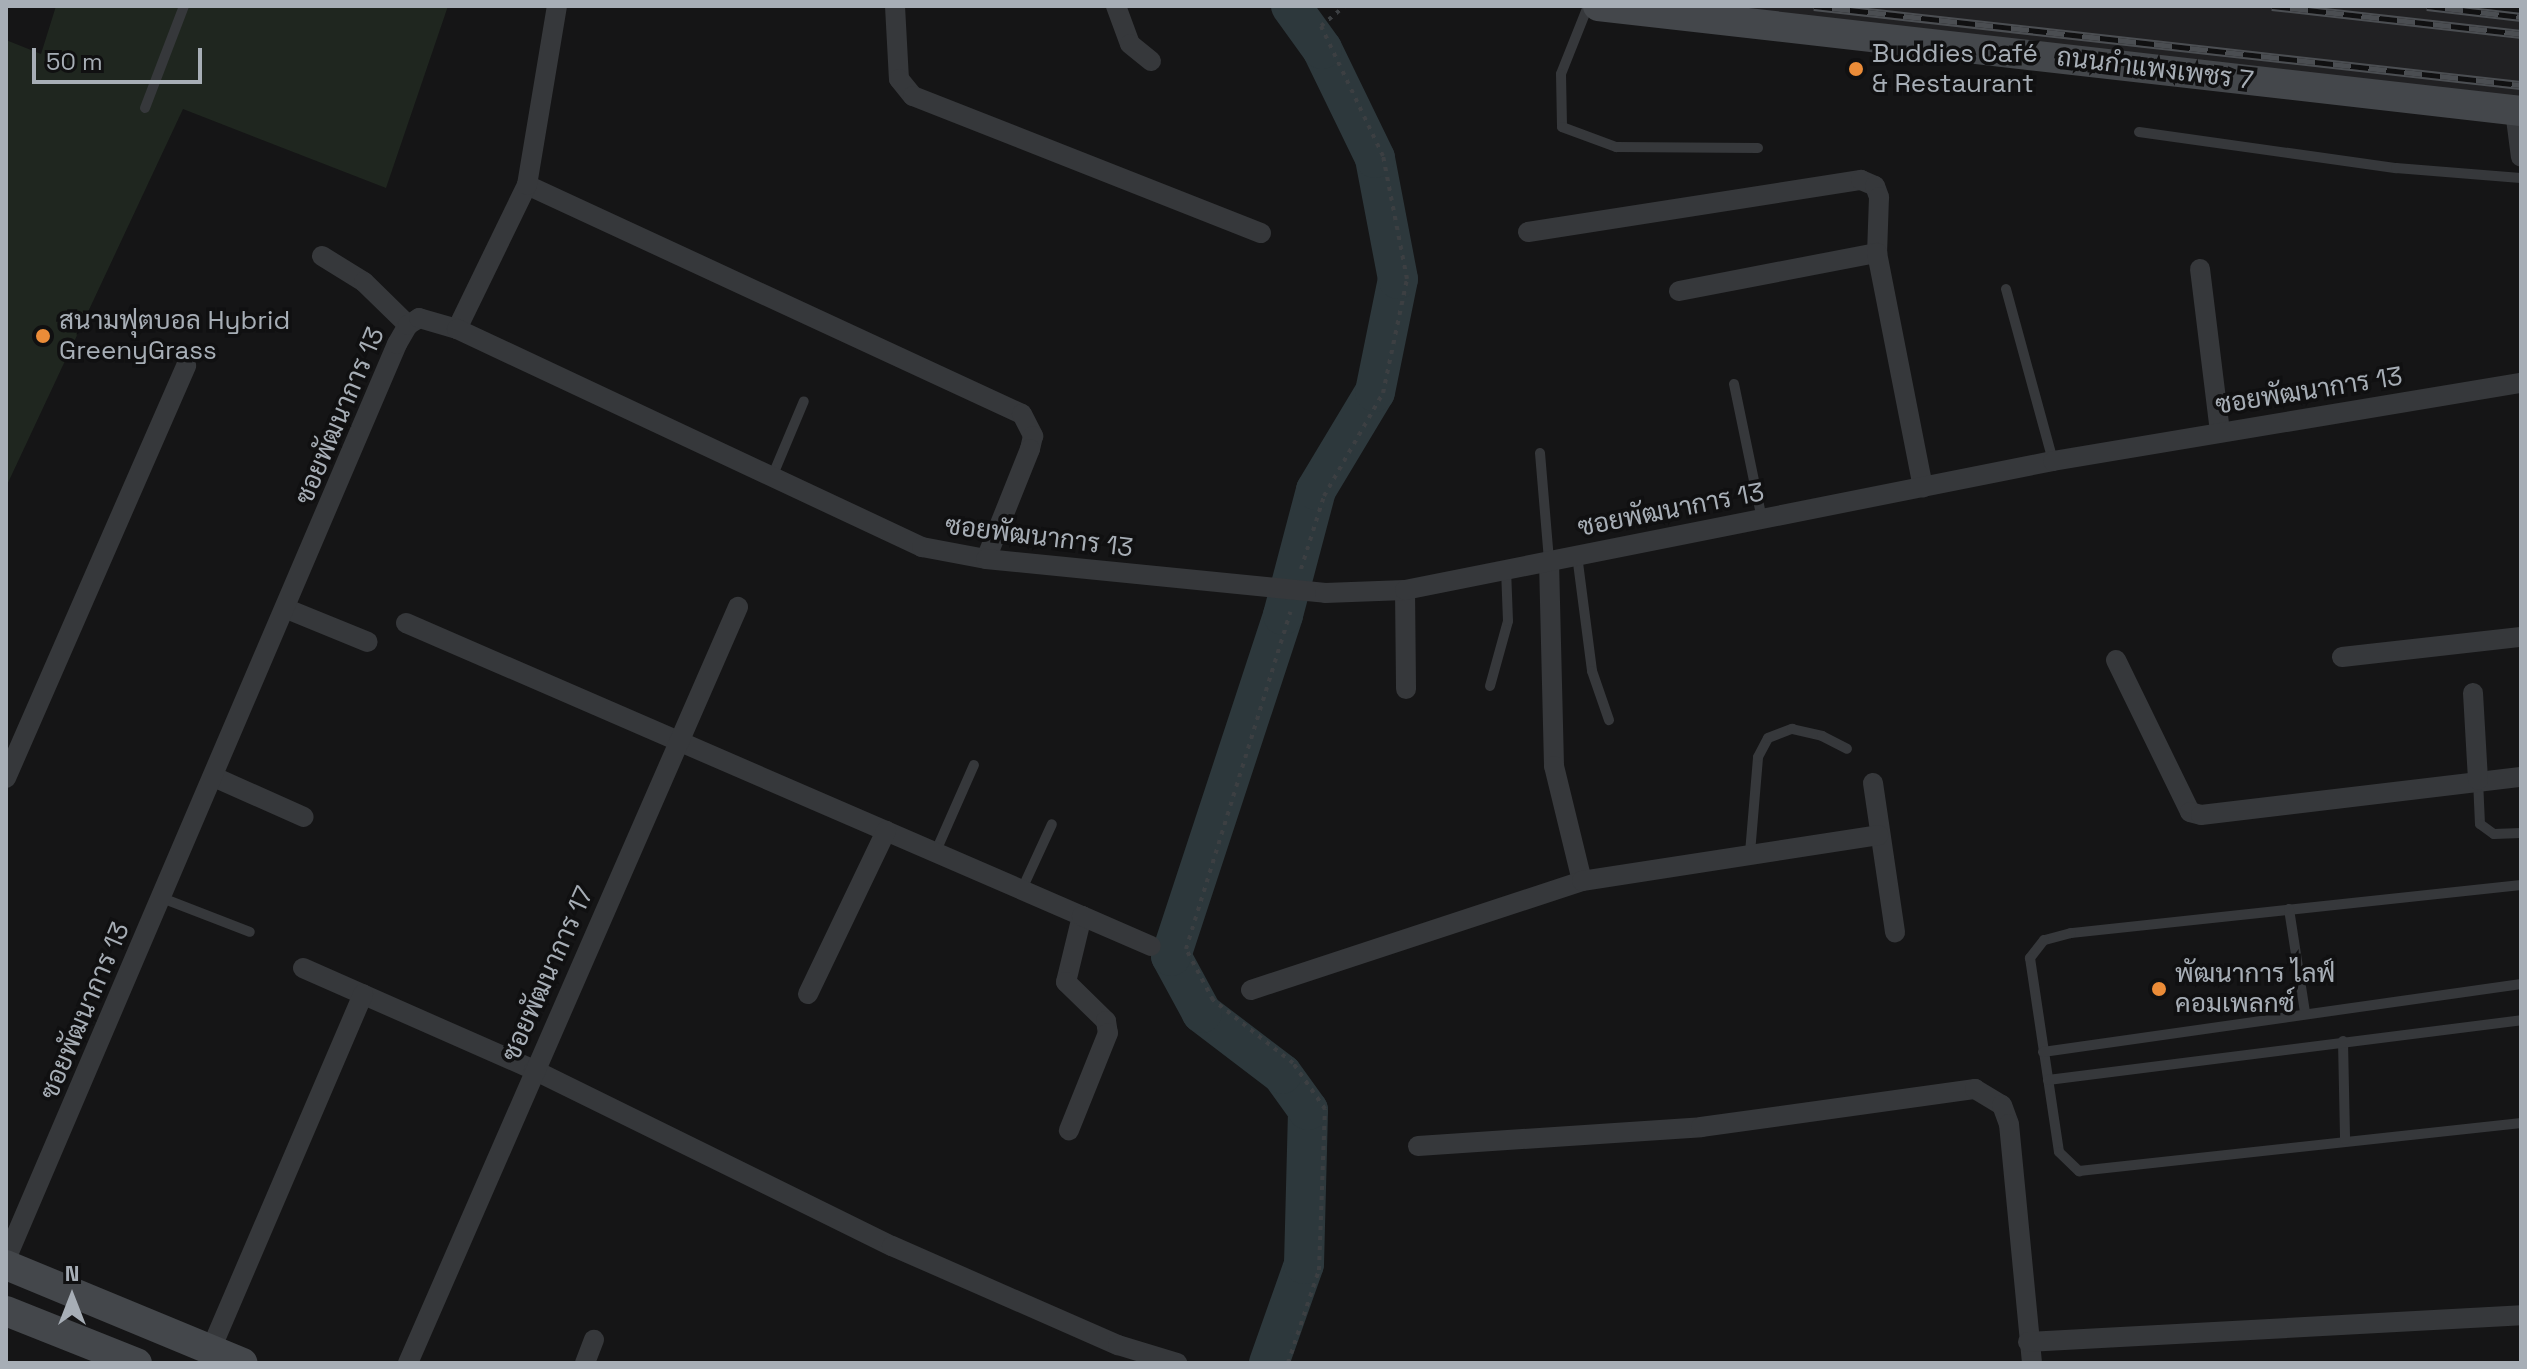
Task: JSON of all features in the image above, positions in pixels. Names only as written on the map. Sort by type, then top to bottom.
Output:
[{"type":"street","points":[[457,329],[527,185],[557,6]]},
{"type":"street","points":[[895,6],[899,79],[913,96],[1261,233]]},
{"type":"street","points":[[1116,6],[1130,44],[1151,61]]},
{"type":"street","name":"ถนนกำแพงเพชร 7","points":[[1598,6],[2518,111]]},
{"type":"street","points":[[2518,111],[2521,157]]},
{"type":"street","points":[[1528,232],[1861,180],[1875,186],[1879,197],[1877,253],[1923,488]]},
{"type":"street","points":[[527,185],[1022,414],[1033,436],[1030,449],[986,559]]},
{"type":"street","points":[[1679,291],[1877,253]]},
{"type":"street","points":[[322,256],[364,282],[408,325]]},
{"type":"street","points":[[2200,269],[2220,432]]},
{"type":"street","name":"ซอยพัฒนาการ 13","points":[[6,1259],[408,325],[433,319],[457,329],[889,535],[922,547],[986,559],[1325,593],[1405,590],[2053,461],[2521,383]]},
{"type":"street","points":[[6,778],[186,366]]},
{"type":"street","points":[[1549,561],[1554,766],[1582,881]]},
{"type":"street","points":[[1405,590],[1406,689]]},
{"type":"street","name":"ซอยพัฒนาการ 17","points":[[408,1363],[738,607]]},
{"type":"street","points":[[287,609],[368,642]]},
{"type":"street","points":[[406,623],[886,831],[1023,887],[1151,946]]},
{"type":"street","points":[[2342,657],[2521,637]]},
{"type":"street","points":[[2116,660],[2190,812],[2201,815],[2428,791],[2478,780],[2521,777]]},
{"type":"street","points":[[2473,693],[2478,780]]},
{"type":"street","points":[[214,777],[304,817]]},
{"type":"street","points":[[1873,783],[1878,835],[1895,932]]},
{"type":"street","points":[[808,994],[886,831]]},
{"type":"street","points":[[1251,990],[1582,881],[1878,835]]},
{"type":"street","points":[[1069,1130],[1108,1033],[1106,1021],[1066,982],[1082,916]]},
{"type":"street","points":[[303,968],[534,1070],[892,1246],[1118,1345],[1177,1363]]},
{"type":"street","points":[[211,1349],[363,994]]},
{"type":"street","points":[[1418,1146],[1701,1127],[1975,1089],[2002,1105],[2009,1124],[2032,1363]]},
{"type":"street","points":[[6,1265],[243,1363]]},
{"type":"street","points":[[6,1311],[97,1355],[137,1363]]},
{"type":"street","points":[[2028,1342],[2521,1315]]},
{"type":"street","points":[[585,1363],[594,1340]]},
{"type":"lane","points":[[145,108],[184,6]]},
{"type":"lane","points":[[1588,6],[1561,74],[1562,127],[1616,147],[1758,148]]},
{"type":"lane","points":[[2139,132],[2396,168],[2521,178]]},
{"type":"lane","points":[[2006,289],[2053,461]]},
{"type":"lane","points":[[1734,384],[1762,519]]},
{"type":"lane","points":[[772,477],[804,401]]},
{"type":"lane","points":[[1540,453],[1549,561]]},
{"type":"lane","points":[[1577,555],[1592,671],[1609,720]]},
{"type":"lane","points":[[1490,686],[1508,621],[1506,569]]},
{"type":"lane","points":[[1750,853],[1758,757],[1768,738],[1792,729],[1822,736],[1847,749]]},
{"type":"lane","points":[[936,851],[974,765]]},
{"type":"lane","points":[[2478,780],[2480,824],[2494,834],[2521,833]]},
{"type":"lane","points":[[1023,887],[1052,824]]},
{"type":"lane","points":[[2521,885],[2289,909],[2044,940],[2030,958],[2059,1152],[2079,1171],[2521,1123]]},
{"type":"lane","points":[[162,898],[250,932]]},
{"type":"lane","points":[[2289,909],[2305,1012]]},
{"type":"lane","points":[[2043,1052],[2305,1012],[2521,984]]},
{"type":"lane","points":[[2048,1080],[2521,1020]]},
{"type":"lane","points":[[2343,1041],[2345,1140]]},
{"type":"path","points":[[1325,593],[1324,569],[1300,569],[1324,496],[1383,393],[1407,279],[1383,156],[1321,26],[1345,6]]},
{"type":"shaded area","name":"สนามฟุตบอล Hybrid GreenyGrass","points":[[56,6],[448,6],[386,188],[183,109],[6,487],[6,40],[41,54]]},
{"type":"shaded area","points":[[1620,6],[2457,6],[2521,13],[2521,111]]},
{"type":"waterway","points":[[1269,1363],[1304,1264],[1308,1110],[1282,1074],[1202,1013],[1171,956],[1283,615],[1316,490],[1375,392],[1398,279],[1375,158],[1322,49],[1291,6]]},
{"type":"railway","points":[[1814,6],[2521,85]]},
{"type":"railway","points":[[2272,6],[2521,34]]},
{"type":"railway","points":[[2427,6],[2521,17]]},
{"type":"place","name":"Buddies Café & Restaurant","points":[[1856,69]]},
{"type":"place","name":"สนามฟุตบอล Hybrid GreenyGrass","points":[[43,336]]},
{"type":"place","name":"พัฒนาการ ไลฟ์ คอมเพลกซ์","points":[[2159,989]]}]
